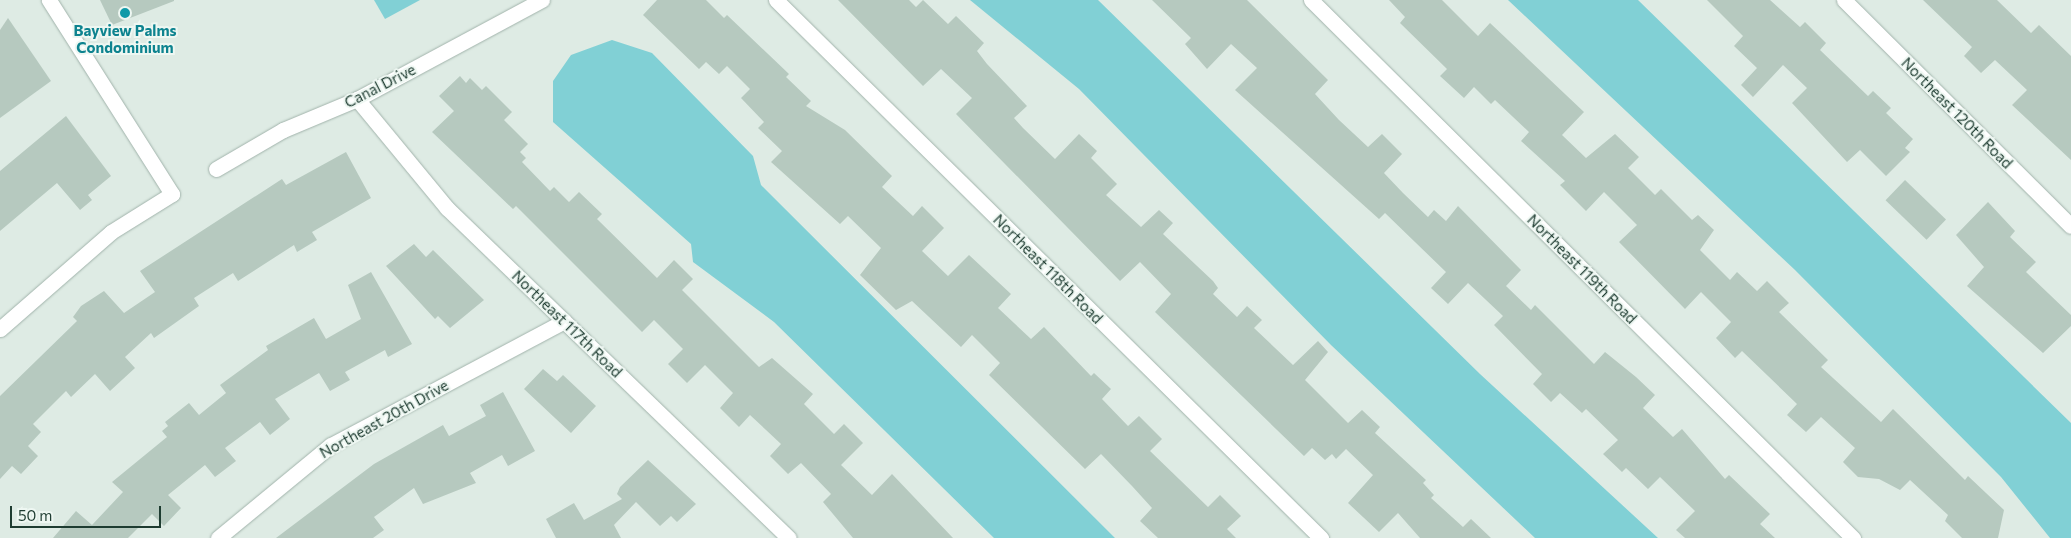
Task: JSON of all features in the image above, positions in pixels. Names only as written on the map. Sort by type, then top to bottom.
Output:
[{"type":"street","points":[[0,329],[111,232],[172,194],[49,0]]},
{"type":"street","name":"Canal Drive","points":[[216,169],[283,130],[357,99],[542,0]]},
{"type":"street","name":"Northeast 118th Road","points":[[776,0],[1321,538]]},
{"type":"street","name":"Northeast 119th Road","points":[[1311,0],[1853,538]]},
{"type":"street","name":"Northeast 120th Road","points":[[1844,0],[2071,226]]},
{"type":"street","name":"Northeast 117th Road","points":[[357,99],[447,208],[564,321],[780,536]]},
{"type":"street","name":"Northeast 20th Drive","points":[[218,538],[331,445],[564,321]]},
{"type":"water","points":[[374,0],[420,0],[385,19]]},
{"type":"water","points":[[970,0],[1098,0],[1480,374],[1658,538],[1535,538],[1331,345],[1079,89]]},
{"type":"water","points":[[1508,0],[1638,0],[2071,423],[2071,538],[2050,538],[2001,477],[1795,270]]},
{"type":"water","points":[[612,40],[652,53],[753,156],[761,185],[1115,538],[994,538],[774,322],[693,262],[691,244],[553,122],[553,81],[571,55]]},
{"type":"building","name":"Bayview Palms Condominium","points":[[100,0],[174,0],[174,1],[112,25]]},
{"type":"building","points":[[657,0],[706,0],[724,18],[727,15],[789,74],[786,77],[811,101],[806,106],[845,130],[892,176],[882,187],[913,216],[922,206],[944,228],[922,251],[948,276],[969,255],[1011,294],[998,308],[1031,339],[1044,327],[1091,376],[1094,373],[1111,389],[1102,399],[1128,426],[1139,416],[1162,439],[1150,451],[1208,507],[1220,495],[1241,516],[1227,529],[1236,538],[1158,538],[1140,521],[1152,508],[1132,486],[1101,454],[1085,469],[989,375],[1000,363],[972,335],[961,347],[912,301],[896,310],[860,275],[881,248],[848,216],[840,224],[771,162],[782,151],[758,128],[764,122],[741,98],[750,89],[727,66],[719,74],[706,62],[699,69],[643,15]]},
{"type":"building","points":[[838,0],[909,0],[916,7],[923,0],[948,24],[956,16],[984,43],[977,51],[987,64],[1027,106],[1014,118],[1023,128],[1055,159],[1079,134],[1097,151],[1091,158],[1117,184],[1106,195],[1141,227],[1159,210],[1173,223],[1163,234],[1213,281],[1218,288],[1213,294],[1237,317],[1247,306],[1262,320],[1254,328],[1293,365],[1318,341],[1328,352],[1305,380],[1348,423],[1362,410],[1380,427],[1375,433],[1426,480],[1423,483],[1434,495],[1431,498],[1463,527],[1471,519],[1491,538],[1420,538],[1398,513],[1379,532],[1348,503],[1373,475],[1346,449],[1336,459],[1332,454],[1325,460],[1312,448],[1304,456],[1155,312],[1171,294],[1140,262],[1120,281],[956,114],[972,98],[941,69],[923,86]]},
{"type":"building","points":[[1152,0],[1247,0],[1328,80],[1315,94],[1339,120],[1368,147],[1382,134],[1402,154],[1384,173],[1403,193],[1428,217],[1434,210],[1446,221],[1458,206],[1521,270],[1506,286],[1531,310],[1535,305],[1594,364],[1605,352],[1636,377],[1655,395],[1643,408],[1673,437],[1682,429],[1725,479],[1729,475],[1770,514],[1760,524],[1775,538],[1685,538],[1676,530],[1695,511],[1660,477],[1648,489],[1626,468],[1622,472],[1603,454],[1618,440],[1586,409],[1582,413],[1560,393],[1551,402],[1533,384],[1542,374],[1494,325],[1503,316],[1468,283],[1448,304],[1431,288],[1446,272],[1385,213],[1379,219],[1235,90],[1257,68],[1231,44],[1207,69],[1185,44],[1191,38]]},
{"type":"building","points":[[1389,0],[1442,0],[1478,36],[1490,23],[1584,112],[1562,135],[1586,158],[1615,134],[1639,157],[1628,168],[1655,195],[1661,189],[1692,220],[1698,215],[1714,230],[1700,250],[1730,280],[1737,272],[1757,291],[1767,281],[1789,303],[1779,312],[1828,360],[1821,367],[1881,422],[1893,409],[1965,480],[1968,476],[2004,510],[1998,538],[1962,538],[1945,521],[1948,515],[1910,480],[1900,490],[1879,479],[1858,477],[1843,462],[1855,448],[1821,417],[1806,432],[1787,415],[1797,404],[1742,351],[1735,358],[1716,338],[1731,322],[1701,292],[1685,309],[1619,242],[1637,225],[1604,192],[1586,211],[1560,185],[1565,181],[1521,141],[1529,132],[1495,100],[1491,104],[1474,87],[1464,98],[1440,76],[1447,69],[1400,23],[1405,17]]},
{"type":"building","points":[[1707,0],[1770,0],[1800,27],[1805,22],[1826,43],[1820,50],[1868,96],[1873,91],[1891,108],[1886,113],[1913,139],[1905,148],[1910,152],[1886,176],[1860,150],[1847,162],[1792,103],[1807,88],[1783,65],[1753,97],[1741,85],[1757,68],[1734,46],[1743,36]]},
{"type":"building","points":[[1923,0],[1997,0],[2031,33],[2039,25],[2071,56],[2071,160],[2012,105],[2027,90],[1995,60],[1981,73],[1964,56],[1972,47]]},
{"type":"building","points":[[8,18],[51,81],[0,118],[0,30]]},
{"type":"building","points":[[460,76],[466,83],[470,78],[482,90],[486,86],[512,112],[504,120],[528,144],[520,152],[526,158],[522,162],[550,191],[554,187],[569,202],[579,192],[602,214],[597,219],[657,278],[674,260],[693,279],[682,290],[759,367],[772,358],[813,394],[804,404],[834,434],[844,424],[863,443],[841,465],[872,495],[892,474],[953,538],[853,538],[823,502],[831,494],[801,463],[788,474],[770,456],[781,444],[750,415],[739,427],[720,408],[733,393],[705,365],[687,383],[668,364],[683,349],[654,320],[642,332],[516,206],[513,209],[432,132],[454,111],[439,96]]},
{"type":"building","points":[[66,116],[111,176],[88,195],[92,200],[80,210],[57,183],[0,231],[0,171]]},
{"type":"building","points":[[346,152],[371,198],[312,232],[317,240],[297,252],[294,245],[238,281],[233,273],[194,298],[199,306],[154,338],[151,333],[125,357],[135,368],[110,391],[95,374],[71,397],[66,391],[33,424],[41,432],[28,446],[38,456],[21,474],[12,466],[0,479],[0,396],[77,321],[73,317],[81,306],[104,291],[124,313],[155,292],[140,271],[282,179],[286,185]]},
{"type":"building","points":[[1905,180],[1946,220],[1927,240],[1886,200]]},
{"type":"building","points":[[1988,202],[2015,231],[2010,237],[2036,262],[2026,272],[2071,315],[2071,326],[2043,353],[1967,286],[1984,267],[1956,235]]},
{"type":"building","points":[[414,244],[426,257],[433,250],[484,300],[450,328],[438,316],[435,319],[386,266]]},
{"type":"building","points":[[371,272],[412,344],[388,357],[385,350],[345,372],[350,380],[330,391],[319,373],[275,399],[290,419],[270,435],[260,422],[225,448],[236,461],[215,477],[205,465],[168,495],[181,508],[164,526],[152,514],[128,538],[53,538],[76,511],[92,525],[123,492],[112,482],[167,437],[162,431],[168,426],[165,422],[189,403],[199,415],[226,393],[220,385],[268,350],[266,346],[314,318],[326,339],[361,319],[348,285]]},
{"type":"building","points":[[543,369],[557,381],[563,375],[596,406],[571,433],[524,389]]},
{"type":"building","points":[[503,392],[535,451],[508,466],[502,455],[470,473],[476,483],[423,504],[414,488],[374,517],[384,530],[373,538],[276,538],[374,464],[443,425],[449,436],[486,416],[480,405]]},
{"type":"building","points":[[648,460],[696,504],[677,522],[671,516],[660,526],[636,502],[614,525],[621,538],[556,538],[546,519],[574,503],[584,520],[622,499],[617,494],[620,487]]},
{"type":"place","name":"Bayview Palms Condominium","points":[[125,13]]}]
